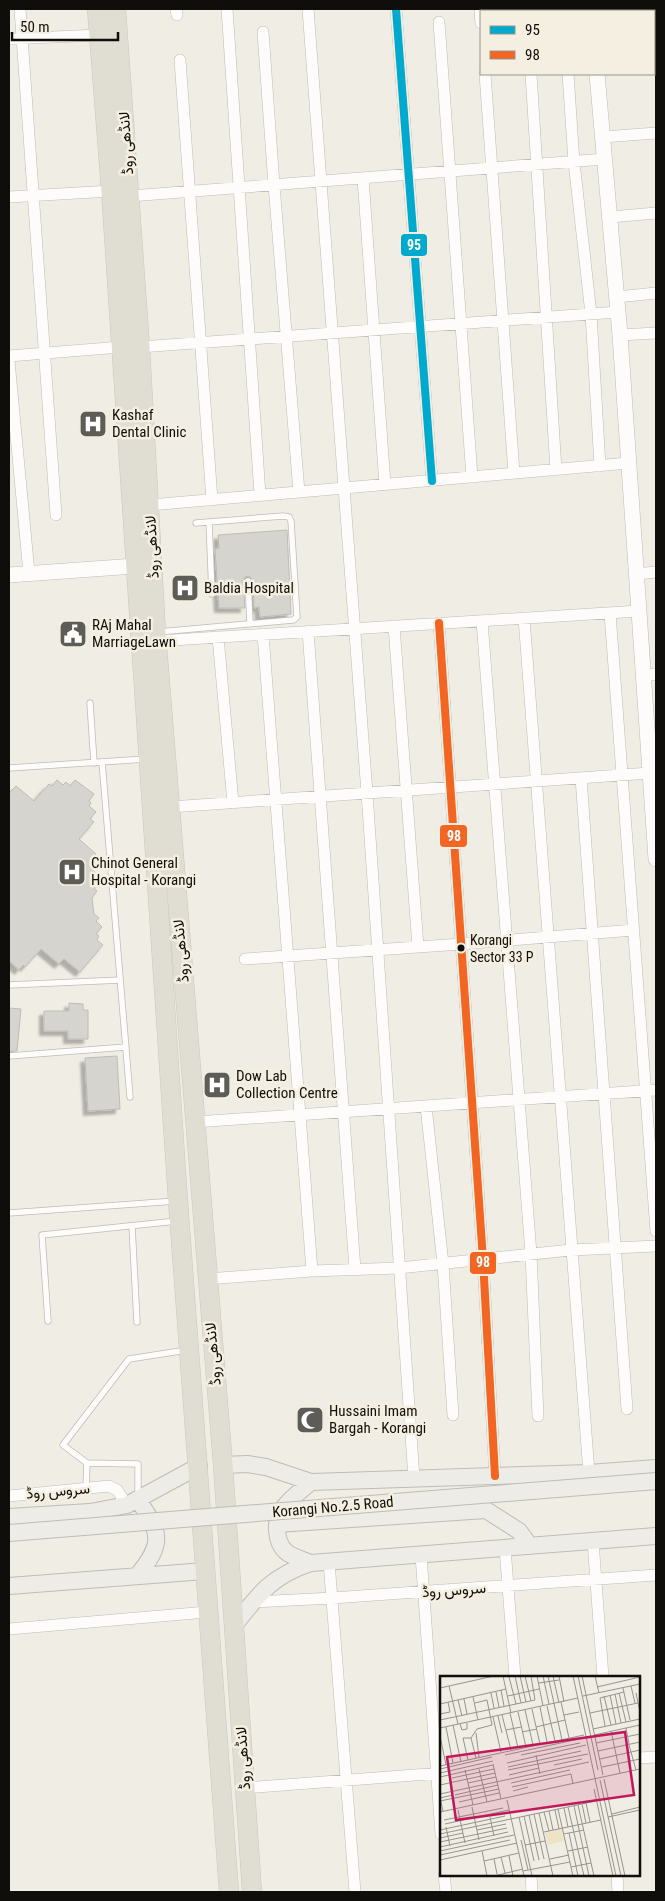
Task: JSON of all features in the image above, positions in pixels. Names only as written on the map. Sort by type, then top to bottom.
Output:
[{"type":"main road","name":"لانڈھی روڈ","points":[[97,9],[111,191],[135,566],[157,758],[170,807],[223,1465],[252,1892]]},
{"type":"main road","name":"لانڈھی روڈ","points":[[116,9],[140,347],[157,637],[157,758],[178,1201],[229,1892]]},
{"type":"main road","points":[[223,1465],[247,1464],[266,1467],[311,1482],[589,1473],[656,1468]]},
{"type":"main road","points":[[9,1517],[90,1512],[133,1503],[199,1466]]},
{"type":"main road","name":"Korangi No.2.5 Road","points":[[9,1533],[656,1481]]},
{"type":"main road","points":[[311,1482],[285,1505],[278,1516],[277,1524],[278,1540],[283,1550],[293,1557],[311,1562],[656,1536]]},
{"type":"main road","points":[[133,1503],[151,1518],[156,1529],[157,1541],[150,1560],[137,1576]]},
{"type":"main road","points":[[277,1524],[486,1510],[519,1531],[530,1546]]},
{"type":"main road","points":[[233,1627],[264,1588],[293,1568],[311,1562]]},
{"type":"main road","points":[[9,1586],[205,1571]]},
{"type":"street","points":[[20,9],[46,353],[56,515]]},
{"type":"street","points":[[227,9],[260,496]]},
{"type":"street","points":[[308,9],[414,1479]]},
{"type":"street","points":[[396,9],[432,480]]},
{"type":"street","points":[[439,22],[472,477]]},
{"type":"street","points":[[264,32],[274,185],[299,492]]},
{"type":"street","points":[[9,39],[99,35]]},
{"type":"street","points":[[180,60],[212,500]]},
{"type":"street","points":[[485,75],[514,473]]},
{"type":"street","points":[[531,75],[556,470]]},
{"type":"street","points":[[568,75],[574,162],[591,314],[600,466]]},
{"type":"street","points":[[597,75],[620,335],[639,611],[650,675],[656,859]]},
{"type":"street","points":[[602,137],[656,133]]},
{"type":"street","points":[[130,196],[605,159]]},
{"type":"street","points":[[363,178],[385,485]]},
{"type":"street","points":[[9,197],[111,191]]},
{"type":"street","points":[[610,217],[656,213]]},
{"type":"street","points":[[140,347],[591,314],[656,293]]},
{"type":"street","points":[[620,335],[656,333]]},
{"type":"street","points":[[9,356],[121,347]]},
{"type":"street","points":[[9,361],[29,574]]},
{"type":"street","points":[[150,505],[629,463]]},
{"type":"street","points":[[9,575],[135,566]]},
{"type":"street","points":[[636,574],[656,572]]},
{"type":"street","points":[[157,637],[188,635],[218,637],[639,611]]},
{"type":"street","points":[[610,613],[634,930],[651,1090],[656,1231]]},
{"type":"street","points":[[524,618],[570,1250],[589,1473]]},
{"type":"street","points":[[482,621],[531,1254],[538,1416]]},
{"type":"street","points":[[439,623],[483,1260],[494,1476]]},
{"type":"street","points":[[394,626],[418,947]]},
{"type":"street","points":[[308,631],[355,1269]]},
{"type":"street","points":[[263,634],[312,1271]]},
{"type":"street","points":[[218,637],[233,803]]},
{"type":"street","points":[[170,807],[622,775],[652,763]]},
{"type":"street","points":[[581,778],[627,1410]]},
{"type":"street","points":[[244,959],[634,930]]},
{"type":"street","points":[[194,1122],[651,1090]]},
{"type":"street","points":[[426,1106],[442,1264],[453,1415]]},
{"type":"street","points":[[207,1279],[312,1271],[399,1268],[570,1250],[656,1246]]},
{"type":"street","name":"سروس روڈ","points":[[9,1496],[109,1486],[133,1503]]},
{"type":"street","points":[[593,1541],[603,1676]]},
{"type":"street","points":[[506,1548],[515,1676]]},
{"type":"street","points":[[420,1555],[440,1804]]},
{"type":"street","points":[[330,1562],[355,1892]]},
{"type":"street","name":"سروس روڈ","points":[[252,1602],[656,1575]]},
{"type":"street","points":[[9,1629],[207,1612]]},
{"type":"street","points":[[640,1758],[656,1757]]},
{"type":"street","points":[[245,1788],[439,1774]]},
{"type":"street","points":[[444,1876],[446,1892]]},
{"type":"street","points":[[531,1876],[532,1892]]},
{"type":"street","points":[[617,1876],[618,1892]]},
{"type":"lane","points":[[188,635],[250,624],[293,620],[297,617],[291,521],[288,517],[196,523]]},
{"type":"lane","points":[[209,522],[212,594]]},
{"type":"lane","points":[[248,581],[250,624]]},
{"type":"lane","points":[[90,703],[94,763]]},
{"type":"lane","points":[[9,768],[157,758]]},
{"type":"lane","points":[[102,762],[130,1097]]},
{"type":"lane","points":[[9,985],[120,980]]},
{"type":"lane","points":[[9,1056],[126,1047]]},
{"type":"lane","points":[[9,1213],[178,1201]]},
{"type":"lane","points":[[48,1321],[42,1235],[180,1221]]},
{"type":"lane","points":[[132,1226],[137,1322]]},
{"type":"lane","points":[[133,1503],[138,1464],[87,1463],[62,1445],[129,1358],[190,1350]]},
{"type":"lane","points":[[86,1488],[87,1463]]},
{"type":"building","points":[[287,530],[291,614],[260,617],[259,607],[254,608],[253,580],[248,576],[243,581],[245,608],[219,608],[215,549],[219,548],[218,535]]},
{"type":"building","points":[[57,780],[63,785],[66,782],[70,786],[75,780],[94,794],[89,801],[91,803],[89,806],[96,812],[90,819],[94,822],[79,839],[96,854],[93,857],[99,862],[93,870],[96,873],[93,875],[100,881],[94,888],[97,891],[92,898],[94,914],[99,918],[96,921],[102,927],[96,934],[99,936],[97,940],[103,945],[80,972],[64,959],[59,964],[41,949],[25,967],[23,965],[19,970],[9,961],[9,793],[16,786],[34,801],[49,784],[52,786]]},
{"type":"building","points":[[69,1003],[83,1004],[83,1010],[88,1010],[88,1039],[68,1039],[68,1031],[44,1031],[44,1011],[69,1011]]},
{"type":"building","points":[[9,1008],[21,1009],[17,1051],[9,1051]]},
{"type":"building","points":[[117,1056],[120,1109],[88,1111],[85,1058]]},
{"type":"transit line","name":"95","points":[[396,9],[432,481]]},
{"type":"transit line","name":"98","points":[[439,623],[483,1260],[495,1476]]},
{"type":"place","name":"Kashaf Dental Clinic","points":[[93,424]]},
{"type":"place","name":"Baldia Hospital","points":[[185,588]]},
{"type":"place","name":"RAj Mahal MarriageLawn","points":[[73,634]]},
{"type":"place","name":"Chinot General Hospital - Korangi","points":[[72,872]]},
{"type":"place","name":"Korangi Sector 33 P","points":[[461,948]]},
{"type":"place","name":"Dow Lab Collection Centre","points":[[217,1085]]},
{"type":"place","name":"Hussaini Imam Bargah - Korangi","points":[[310,1420]]}]
